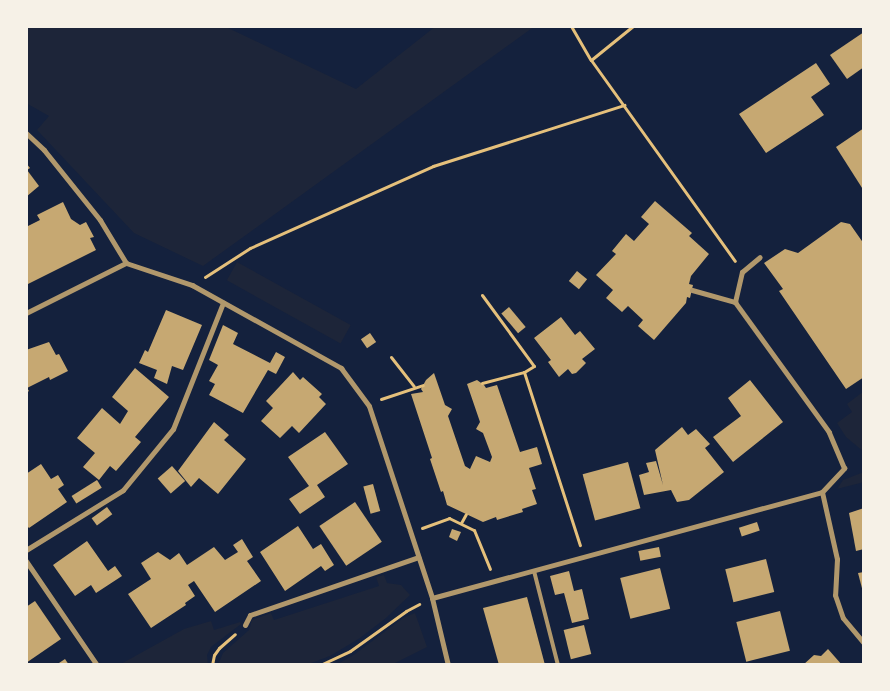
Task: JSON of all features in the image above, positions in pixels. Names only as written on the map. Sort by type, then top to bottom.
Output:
[{"type":"street","points":[[27,136],[44,150],[100,220],[126,263],[192,285],[341,368],[367,404],[432,598],[448,665]]},
{"type":"street","points":[[734,302],[742,272],[760,257]]},
{"type":"street","points":[[26,313],[126,263]]},
{"type":"street","points":[[432,598],[822,492],[844,468],[828,432],[734,302],[692,290]]},
{"type":"street","points":[[26,550],[122,490],[173,429],[223,303]]},
{"type":"street","points":[[822,492],[837,559],[835,595],[843,618],[864,643]]},
{"type":"street","points":[[245,625],[250,615],[418,557]]},
{"type":"street","points":[[26,561],[97,665]]},
{"type":"lane","points":[[534,571],[558,665]]},
{"type":"path","points":[[571,26],[591,60],[742,272]]},
{"type":"path","points":[[591,60],[633,26]]},
{"type":"path","points":[[192,285],[250,248],[433,166],[624,105]]},
{"type":"path","points":[[482,295],[534,366],[524,372],[482,383]]},
{"type":"path","points":[[391,356],[414,386]]},
{"type":"path","points":[[524,372],[584,557]]},
{"type":"path","points":[[367,404],[414,386],[423,385]]},
{"type":"path","points":[[461,523],[466,514]]},
{"type":"path","points":[[411,532],[449,518],[474,530],[488,561],[493,582]]},
{"type":"path","points":[[320,665],[350,651],[406,611],[432,598]]},
{"type":"path","points":[[212,665],[214,655],[219,648],[245,625]]},
{"type":"shaded area","points":[[26,26],[224,26],[356,89],[436,26],[535,26],[203,266],[134,233],[37,130],[49,116],[26,103]]},
{"type":"shaded area","points":[[237,262],[351,325],[341,343],[227,280]]},
{"type":"shaded area","points":[[864,391],[864,452],[846,437],[837,423],[852,412],[847,404]]},
{"type":"shaded area","points":[[864,472],[864,482],[837,489],[843,480]]},
{"type":"shaded area","points":[[384,575],[387,583],[401,585],[410,595],[386,618],[360,638],[330,656],[306,665],[218,665],[223,653],[249,630],[252,620],[271,613],[274,620],[379,586],[376,577]]},
{"type":"shaded area","points":[[415,613],[427,647],[391,665],[336,665],[355,654],[403,618]]},
{"type":"shaded area","points":[[211,621],[214,630],[240,622],[241,624],[211,647],[207,655],[208,665],[119,665],[184,629]]},
{"type":"building","points":[[864,32],[864,67],[847,79],[830,55]]},
{"type":"building","points":[[816,63],[830,84],[811,97],[824,115],[766,153],[739,114]]},
{"type":"building","points":[[864,128],[864,191],[836,147]]},
{"type":"building","points":[[26,163],[30,168],[27,170],[39,186],[26,197]]},
{"type":"building","points":[[655,201],[692,233],[689,236],[709,254],[691,276],[689,284],[693,285],[690,298],[687,297],[686,303],[654,340],[638,326],[643,320],[628,306],[622,312],[606,298],[613,290],[596,275],[616,254],[612,251],[626,234],[634,241],[649,224],[641,217]]},
{"type":"building","points":[[63,202],[71,219],[80,225],[86,222],[94,237],[90,238],[96,250],[26,285],[26,227],[40,220],[37,215]]},
{"type":"building","points":[[841,222],[850,224],[864,244],[864,377],[846,389],[779,291],[783,289],[764,263],[785,249],[798,253]]},
{"type":"building","points":[[577,271],[587,279],[579,289],[569,281]]},
{"type":"building","points":[[509,307],[526,327],[518,333],[501,313]]},
{"type":"building","points":[[166,310],[202,325],[183,370],[172,366],[167,384],[154,378],[157,370],[139,363],[145,350],[148,352]]},
{"type":"building","points":[[561,317],[575,335],[580,331],[595,349],[582,359],[586,363],[576,373],[572,374],[568,369],[559,377],[548,362],[551,360],[534,338]]},
{"type":"building","points":[[223,325],[238,333],[233,344],[270,363],[276,352],[285,357],[276,374],[268,370],[243,413],[209,395],[215,384],[209,381],[218,365],[209,360]]},
{"type":"building","points":[[370,333],[376,342],[367,348],[361,339]]},
{"type":"building","points":[[49,342],[56,355],[59,354],[68,371],[50,380],[49,377],[27,388],[29,391],[26,393],[26,350]]},
{"type":"building","points":[[135,368],[169,397],[135,437],[141,442],[116,471],[110,466],[99,480],[83,467],[95,453],[77,438],[102,408],[120,424],[128,411],[112,397]]},
{"type":"building","points":[[293,372],[300,380],[303,377],[322,394],[319,397],[326,404],[299,433],[292,426],[280,438],[261,421],[273,408],[266,401]]},
{"type":"building","points":[[434,373],[445,405],[452,409],[448,416],[465,466],[470,469],[476,456],[490,462],[492,457],[483,433],[476,429],[480,422],[467,384],[477,380],[486,388],[497,385],[520,452],[537,447],[542,464],[529,468],[536,489],[532,490],[537,504],[522,509],[523,512],[497,520],[496,517],[483,522],[447,505],[430,459],[432,458],[411,394],[423,392],[421,389],[426,380]]},
{"type":"building","points":[[750,380],[783,422],[733,462],[713,437],[741,416],[728,398]]},
{"type":"building","points":[[214,422],[229,435],[224,440],[246,459],[218,494],[199,478],[191,487],[178,471]]},
{"type":"building","points":[[682,427],[688,435],[696,429],[710,444],[705,448],[724,472],[689,500],[677,502],[671,490],[644,495],[639,475],[649,472],[646,463],[656,461],[663,485],[655,450]]},
{"type":"building","points":[[325,432],[348,464],[317,485],[325,497],[300,514],[289,499],[309,486],[288,457]]},
{"type":"building","points":[[628,462],[640,508],[595,521],[583,474]]},
{"type":"building","points":[[41,464],[51,479],[58,475],[64,485],[58,489],[67,502],[29,528],[26,525],[26,474]]},
{"type":"building","points":[[172,466],[185,481],[171,494],[158,478]]},
{"type":"building","points":[[97,480],[102,488],[76,504],[72,496]]},
{"type":"building","points":[[373,484],[380,511],[371,514],[363,487]]},
{"type":"building","points":[[355,502],[382,542],[346,566],[319,526]]},
{"type":"building","points":[[107,507],[112,514],[97,525],[92,518]]},
{"type":"building","points":[[864,508],[864,549],[856,551],[849,513]]},
{"type":"building","points":[[757,522],[760,531],[742,536],[739,528]]},
{"type":"building","points":[[298,526],[313,549],[321,544],[334,565],[325,571],[321,566],[285,591],[260,552]]},
{"type":"building","points":[[452,529],[461,532],[457,541],[449,537]]},
{"type":"building","points":[[242,539],[253,557],[247,561],[261,581],[215,612],[194,581],[188,585],[195,596],[185,603],[186,605],[151,628],[128,594],[151,579],[141,563],[158,552],[170,560],[179,553],[187,565],[214,547],[225,560],[238,552],[233,545]]},
{"type":"building","points":[[87,541],[108,571],[115,566],[122,576],[96,593],[91,585],[75,596],[53,565]]},
{"type":"building","points":[[659,547],[661,557],[640,561],[638,551]]},
{"type":"building","points":[[766,559],[774,592],[733,602],[725,569]]},
{"type":"building","points":[[660,568],[670,609],[630,619],[620,578]]},
{"type":"building","points":[[569,571],[574,591],[582,589],[589,619],[572,623],[564,593],[555,595],[550,576]]},
{"type":"building","points":[[864,572],[864,592],[863,592],[858,573]]},
{"type":"building","points":[[527,597],[545,665],[499,665],[483,608]]},
{"type":"building","points":[[35,601],[61,639],[26,663],[26,607]]},
{"type":"building","points":[[780,611],[790,651],[746,662],[736,622]]},
{"type":"building","points":[[584,625],[591,654],[571,659],[564,630]]},
{"type":"building","points":[[828,649],[842,665],[803,665],[814,655],[821,656]]},
{"type":"building","points":[[65,659],[69,665],[56,665]]}]
